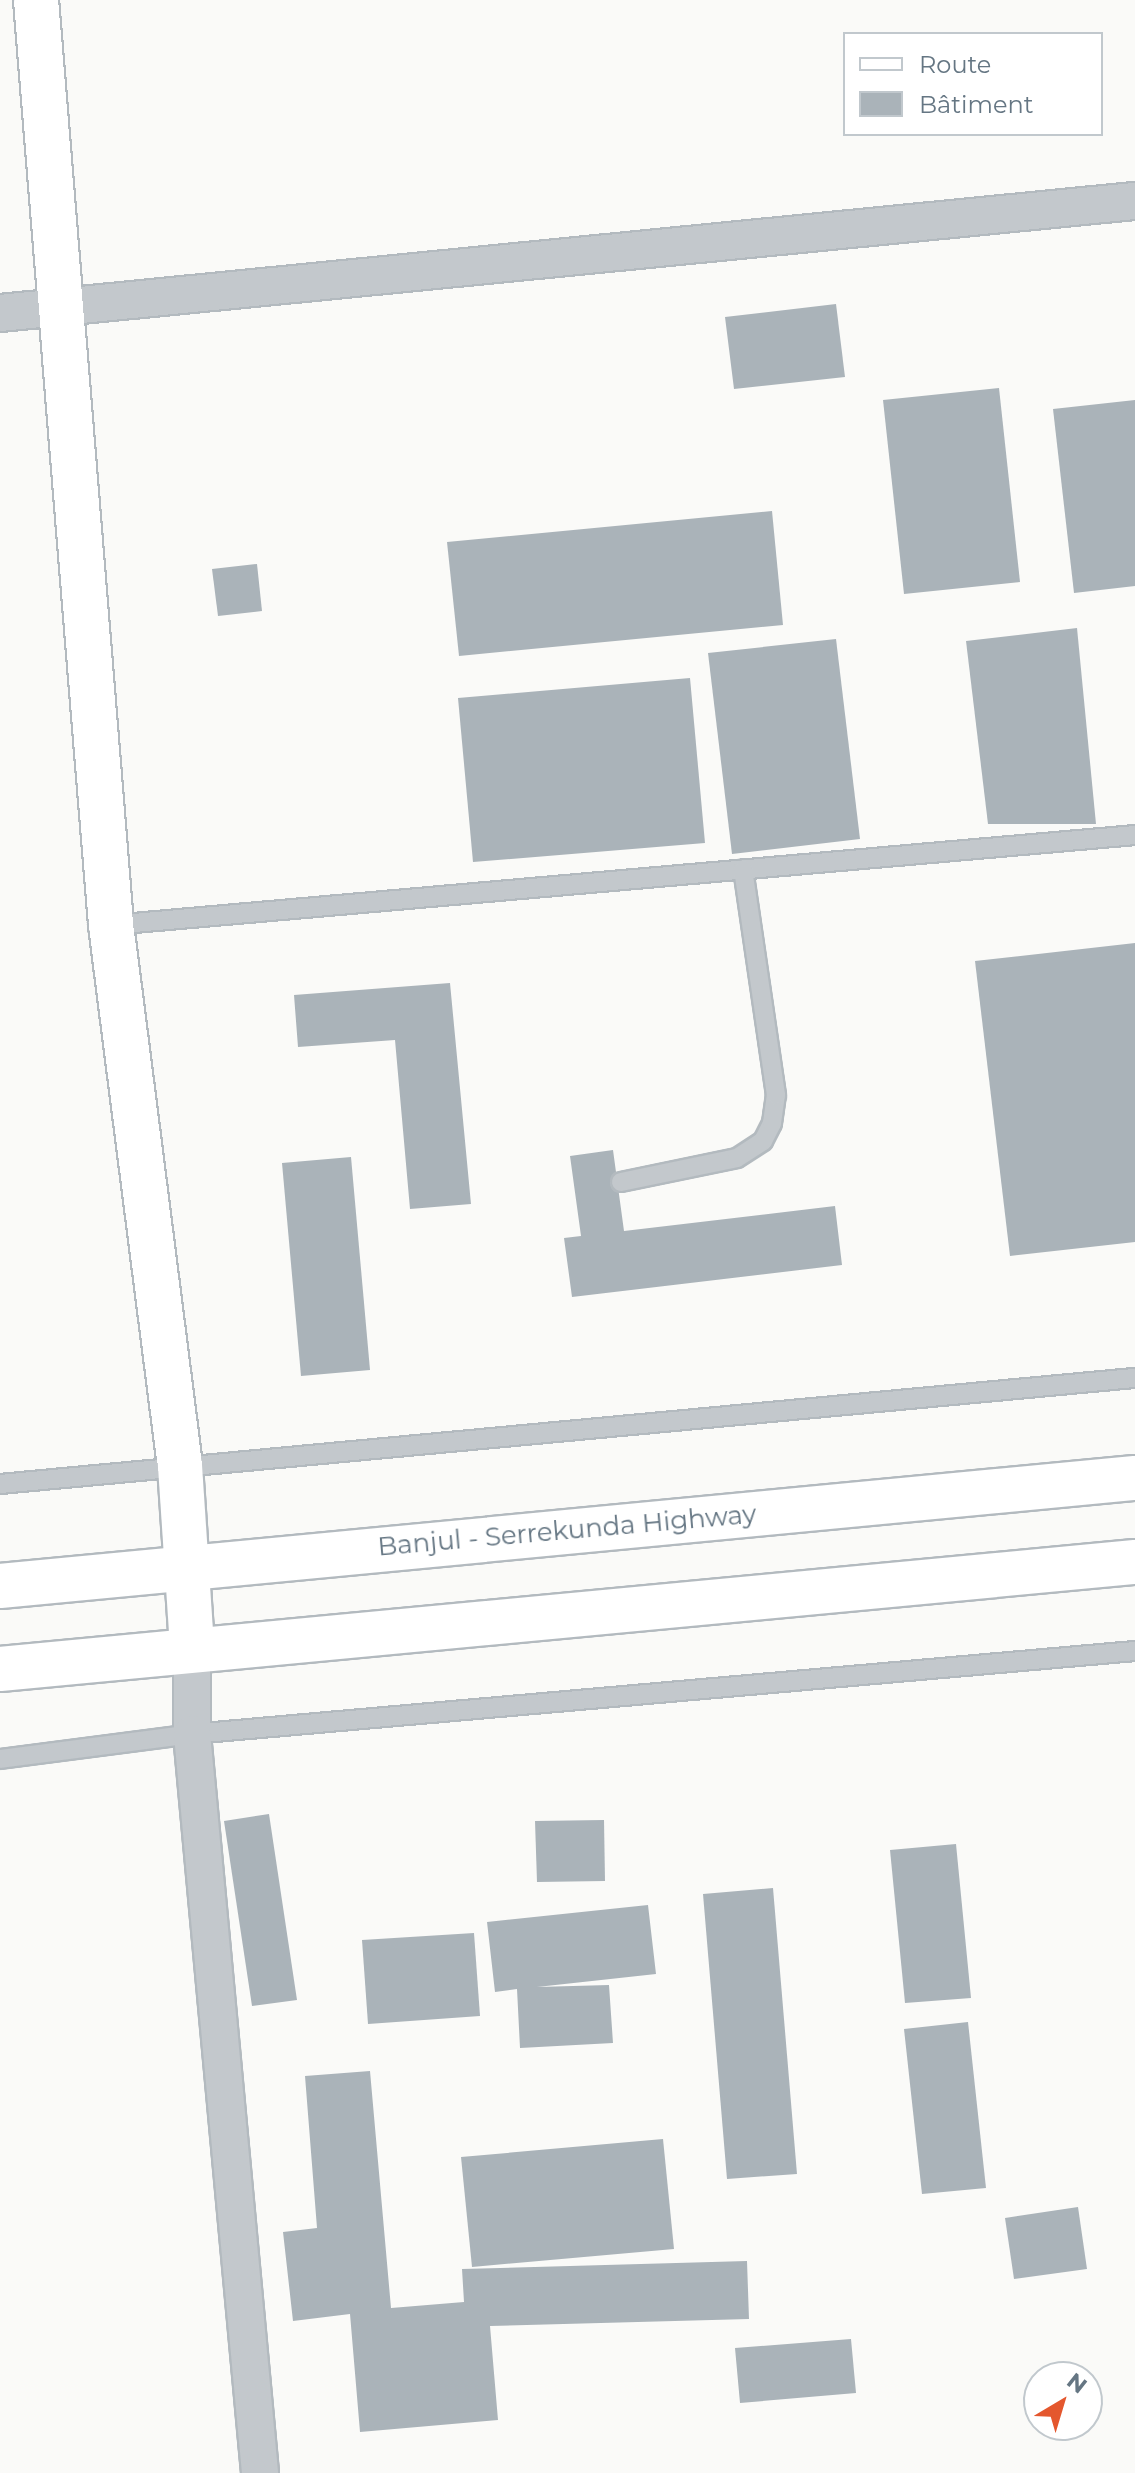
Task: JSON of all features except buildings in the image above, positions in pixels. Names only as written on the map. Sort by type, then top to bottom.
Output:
[{"type":"main road","points":[[36,0],[111,925],[180,1466],[184,1567],[192,1649]]},
{"type":"main road","name":"Banjul - Serrekunda Highway","points":[[0,1586],[1135,1478]]},
{"type":"main road","points":[[0,1669],[1135,1562]]},
{"type":"street","points":[[0,313],[1135,201]]},
{"type":"street","points":[[192,1649],[192,1734],[260,2473]]},
{"type":"lane","points":[[111,925],[1135,835]]},
{"type":"lane","points":[[621,1182],[737,1158],[763,1141],[772,1123],[776,1095],[743,869]]},
{"type":"lane","points":[[0,1484],[1135,1378]]},
{"type":"lane","points":[[0,1759],[192,1734],[1135,1651]]}]
